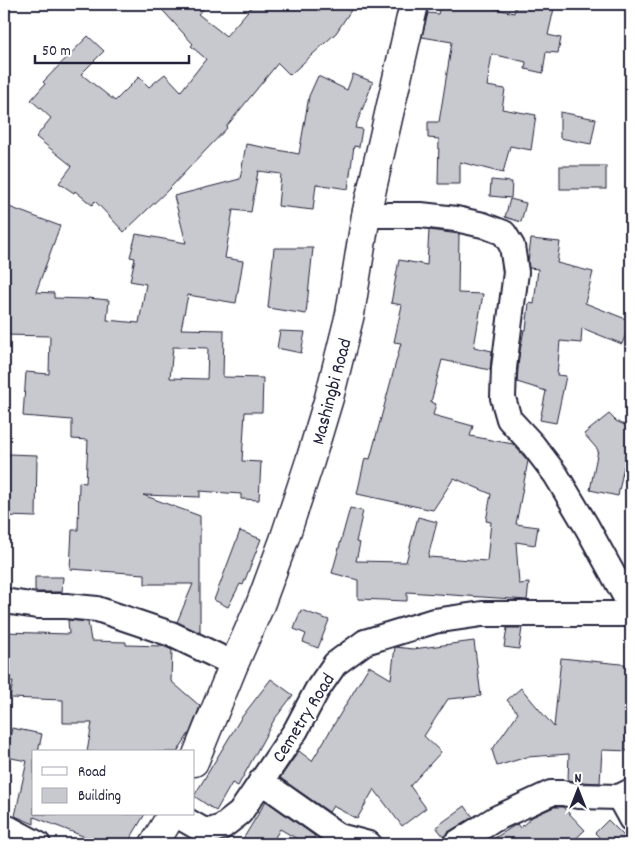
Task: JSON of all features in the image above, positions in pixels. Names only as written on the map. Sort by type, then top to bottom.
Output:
[{"type":"main road","name":"Mashingbi Road","points":[[195,760],[260,605],[284,540],[331,389],[350,314],[366,215],[414,4]]},
{"type":"main road","points":[[154,844],[173,816]]},
{"type":"street","points":[[366,215],[421,215],[456,219],[483,225],[504,233],[512,246],[516,272],[504,368],[504,398],[508,419],[533,445],[556,475],[588,527],[631,607]]},
{"type":"street","points":[[4,601],[37,606],[97,609],[171,634],[234,664]]},
{"type":"street","name":"Cemetry Road","points":[[178,816],[201,829],[210,831],[222,827],[240,813],[296,730],[317,690],[335,664],[365,642],[434,621],[482,614],[631,614]]},
{"type":"street","points":[[261,781],[339,836],[369,844]]},
{"type":"street","points":[[455,844],[495,819],[551,793],[578,796],[625,794],[631,819]]},
{"type":"street","points":[[4,827],[10,828],[38,844]]},
{"type":"building","points":[[157,4],[209,4],[198,14],[226,36],[254,4],[355,4],[336,33],[290,75],[278,63],[227,128],[170,188],[124,232],[95,201],[92,205],[75,191],[74,193],[59,183],[72,166],[36,137],[51,118],[31,100],[45,84],[43,82],[88,36],[104,51],[81,74],[115,101],[139,77],[149,87],[165,74],[181,91],[206,59],[191,46],[193,44]]},
{"type":"building","points":[[441,4],[475,4],[514,13],[516,4],[555,4],[548,35],[561,38],[558,53],[546,52],[543,73],[525,69],[526,62],[492,54],[487,86],[505,89],[502,109],[536,115],[531,150],[510,146],[503,173],[460,162],[460,184],[438,184],[439,139],[428,138],[428,122],[439,122],[452,42],[422,37],[428,13],[438,14]]},
{"type":"building","points":[[353,74],[373,82],[355,128],[362,129],[359,147],[354,146],[348,189],[316,184],[313,210],[278,206],[281,174],[258,171],[251,212],[233,210],[225,258],[243,261],[236,303],[188,295],[181,329],[224,330],[223,377],[263,378],[262,412],[245,412],[242,461],[261,462],[259,500],[241,499],[241,494],[200,491],[200,497],[143,495],[200,516],[200,633],[177,622],[193,584],[145,584],[145,574],[70,569],[72,530],[78,530],[79,482],[86,483],[88,440],[72,439],[72,420],[23,416],[26,372],[49,374],[50,336],[4,335],[4,205],[60,226],[36,292],[54,293],[54,298],[109,300],[107,320],[139,323],[146,284],[130,281],[135,258],[130,257],[136,234],[186,243],[174,196],[240,179],[246,144],[299,154],[309,96],[318,76],[347,90]],"holes":[[[173,347],[208,348],[207,379],[170,378]]]},
{"type":"building","points":[[560,112],[596,119],[591,144],[560,138]]},
{"type":"building","points":[[560,166],[606,166],[606,189],[560,189]]},
{"type":"building","points":[[491,180],[512,182],[511,198],[490,196]]},
{"type":"building","points":[[510,199],[526,203],[521,222],[505,217]]},
{"type":"building","points":[[429,230],[459,234],[458,293],[483,294],[474,347],[492,351],[490,370],[442,360],[431,402],[436,404],[433,415],[473,426],[470,436],[513,444],[528,461],[516,524],[538,527],[535,545],[516,542],[519,584],[529,583],[527,600],[407,592],[407,601],[358,599],[358,580],[332,573],[350,508],[363,511],[356,542],[360,543],[356,561],[406,562],[418,517],[437,522],[428,557],[487,561],[491,522],[486,521],[491,494],[454,478],[433,510],[357,494],[365,458],[370,459],[401,343],[394,342],[402,305],[391,303],[399,260],[427,265]]},
{"type":"building","points":[[531,239],[560,242],[557,263],[593,272],[585,303],[631,321],[622,344],[582,328],[581,343],[560,341],[557,375],[566,376],[556,423],[540,420],[546,391],[517,382],[519,356],[524,330],[526,330],[529,303],[534,304],[538,269],[529,268]]},
{"type":"building","points":[[274,248],[313,248],[306,314],[268,308]]},
{"type":"building","points":[[280,331],[305,332],[301,353],[277,348]]},
{"type":"building","points":[[609,414],[616,421],[631,428],[631,469],[624,466],[618,496],[590,490],[598,450],[584,434]]},
{"type":"building","points":[[8,454],[37,455],[36,517],[6,516]]},
{"type":"building","points":[[240,531],[261,539],[243,585],[240,584],[228,607],[214,600]]},
{"type":"building","points":[[35,577],[63,577],[62,592],[35,592]]},
{"type":"building","points":[[301,610],[329,620],[318,648],[303,642],[306,634],[294,629]]},
{"type":"building","points":[[68,620],[88,622],[91,641],[126,642],[126,645],[163,646],[172,650],[171,681],[200,706],[190,732],[178,750],[87,750],[92,723],[63,723],[63,700],[10,698],[13,682],[4,682],[4,632],[69,634]]},
{"type":"building","points":[[507,628],[522,628],[519,649],[504,647]]},
{"type":"building","points":[[474,641],[481,696],[448,699],[424,736],[441,752],[410,786],[426,808],[402,826],[374,789],[357,819],[333,806],[329,812],[280,778],[299,751],[312,761],[369,666],[391,679],[395,647],[413,649]]},
{"type":"building","points":[[561,658],[631,665],[631,751],[602,750],[600,783],[568,780],[569,754],[527,757],[497,766],[492,750],[518,713],[507,700],[521,688],[554,727]]},
{"type":"building","points":[[271,679],[293,695],[274,720],[238,786],[232,783],[216,811],[195,797],[195,794],[241,718]]},
{"type":"building","points":[[12,728],[42,734],[38,750],[32,750],[32,816],[144,816],[127,844],[103,844],[34,817],[34,824],[15,816],[27,761],[6,757]]},
{"type":"building","points":[[266,801],[315,836],[310,844],[306,844],[280,829],[271,844],[240,844]]},
{"type":"building","points":[[465,806],[473,817],[448,832],[444,837],[436,827]]},
{"type":"building","points":[[554,807],[563,807],[585,830],[570,844],[481,844],[489,839],[490,841],[517,824],[520,828],[532,817]]},
{"type":"building","points":[[608,820],[631,844],[606,844],[595,833]]}]
